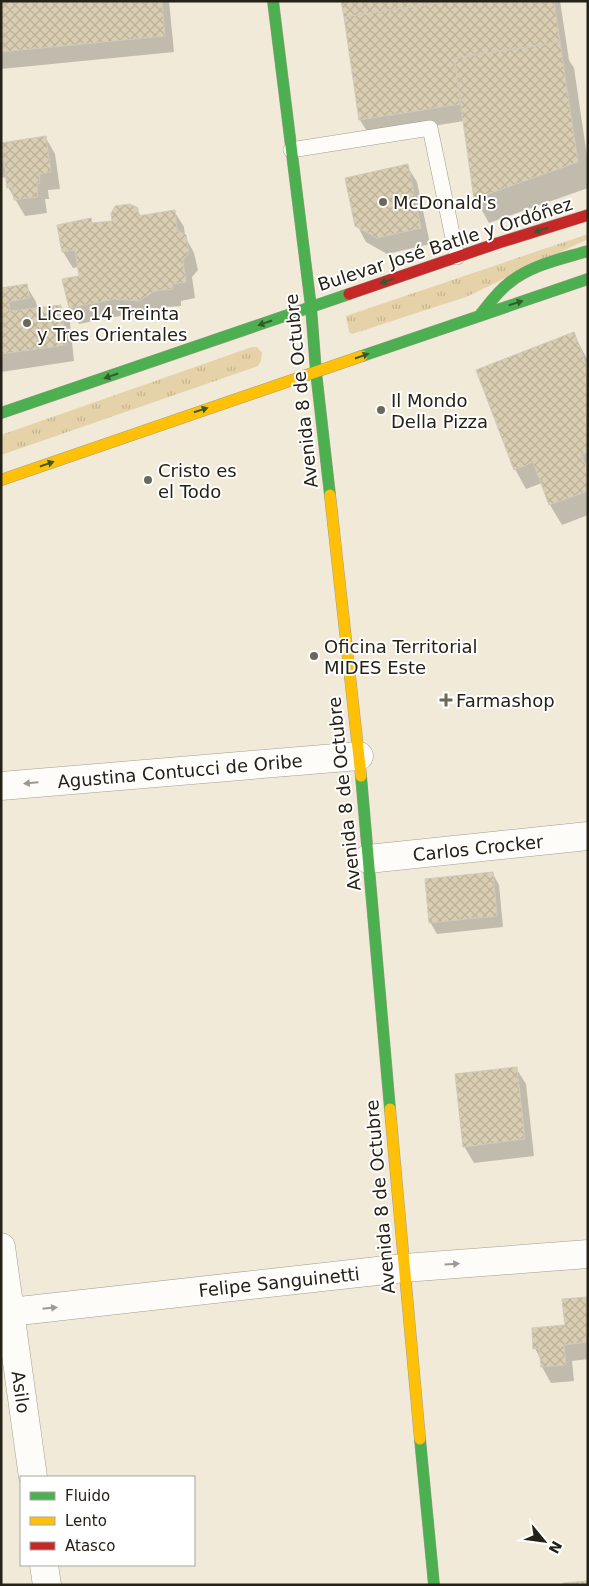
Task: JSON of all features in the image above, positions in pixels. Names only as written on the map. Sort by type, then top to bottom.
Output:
[{"type":"main road","name":"Avenida 8 de Octubre","points":[[273,1],[311,307],[316,372],[359,756],[434,1585]]},
{"type":"main road","name":"Bulevar José Batlle y Ordóñez","points":[[1,413],[457,257],[588,215]]},
{"type":"main road","points":[[480,315],[494,297],[510,282],[525,272],[588,251]]},
{"type":"main road","points":[[1,480],[194,412],[588,279]]},
{"type":"street","name":"Agustina Contucci de Oribe","points":[[1,786],[359,756]]},
{"type":"street","name":"Carlos Crocker","points":[[368,859],[588,836]]},
{"type":"street","name":"Asilo","points":[[1,1247],[6,1313],[33,1476]]},
{"type":"street","name":"Felipe Sanguinetti","points":[[6,1313],[404,1268],[588,1254]]},
{"type":"street","points":[[44,1566],[47,1585]]},
{"type":"lane","points":[[292,150],[430,128],[457,257]]},
{"type":"green space","points":[[588,234],[588,239],[466,297],[352,334],[349,332],[346,316]]},
{"type":"green space","points":[[252,347],[257,347],[262,353],[258,366],[1,455],[1,435]]},
{"type":"building","points":[[1,1],[162,1],[165,36],[1,52]]},
{"type":"building","points":[[341,1],[450,1],[344,17]]},
{"type":"building","points":[[450,1],[554,1],[560,42],[454,58],[461,104],[359,120],[344,17]]},
{"type":"building","points":[[560,42],[578,162],[474,199],[454,58]]},
{"type":"building","points":[[46,136],[51,172],[39,174],[40,183],[37,183],[38,197],[14,200],[12,187],[7,188],[4,161],[1,161],[1,143]]},
{"type":"building","name":"McDonald's","points":[[408,164],[421,228],[377,238],[355,226],[345,178]]},
{"type":"building","points":[[130,204],[138,208],[138,216],[175,210],[177,230],[186,235],[189,253],[183,260],[186,282],[172,284],[173,289],[155,291],[139,301],[115,299],[69,308],[62,279],[79,276],[75,250],[62,252],[57,225],[91,218],[92,223],[112,221],[111,214],[115,206]]},
{"type":"building","points":[[27,284],[30,298],[9,302],[10,311],[61,305],[66,345],[1,354],[1,288]]},
{"type":"building","points":[[574,332],[588,369],[588,452],[581,454],[588,471],[588,491],[549,505],[533,462],[514,470],[476,370]]},
{"type":"building","points":[[493,872],[497,916],[429,923],[425,879]]},
{"type":"building","points":[[517,1067],[525,1139],[463,1147],[455,1074]]},
{"type":"building","points":[[588,1297],[588,1342],[564,1345],[566,1365],[541,1367],[539,1348],[533,1349],[532,1328],[565,1325],[562,1299]]},
{"type":"building","points":[[588,1581],[588,1585],[563,1585],[563,1583]]},
{"type":"traffic: fast","points":[[273,1],[311,307],[316,372],[330,495]]},
{"type":"traffic: fast","points":[[480,315],[493,298],[518,277],[547,263],[588,251]]},
{"type":"traffic: fast","points":[[362,356],[588,279]]},
{"type":"traffic: fast","points":[[1,413],[349,294]]},
{"type":"traffic: fast","points":[[361,776],[390,1109]]},
{"type":"traffic: fast","points":[[420,1439],[434,1585]]},
{"type":"traffic: slow","points":[[1,480],[362,356]]},
{"type":"traffic: slow","points":[[330,495],[361,776]]},
{"type":"traffic: slow","points":[[390,1109],[420,1439]]},
{"type":"traffic: jam","points":[[349,294],[498,243],[588,215]]},
{"type":"place","name":"McDonald's","points":[[383,202]]},
{"type":"place","name":"Liceo 14 Treinta y Tres Orientales","points":[[27,323]]},
{"type":"place","name":"Il Mondo Della Pizza","points":[[381,410]]},
{"type":"place","name":"Cristo es el Todo","points":[[148,480]]},
{"type":"place","name":"Oficina Territorial MIDES Este","points":[[314,656]]},
{"type":"place","name":"Farmashop","points":[[446,700]]}]
